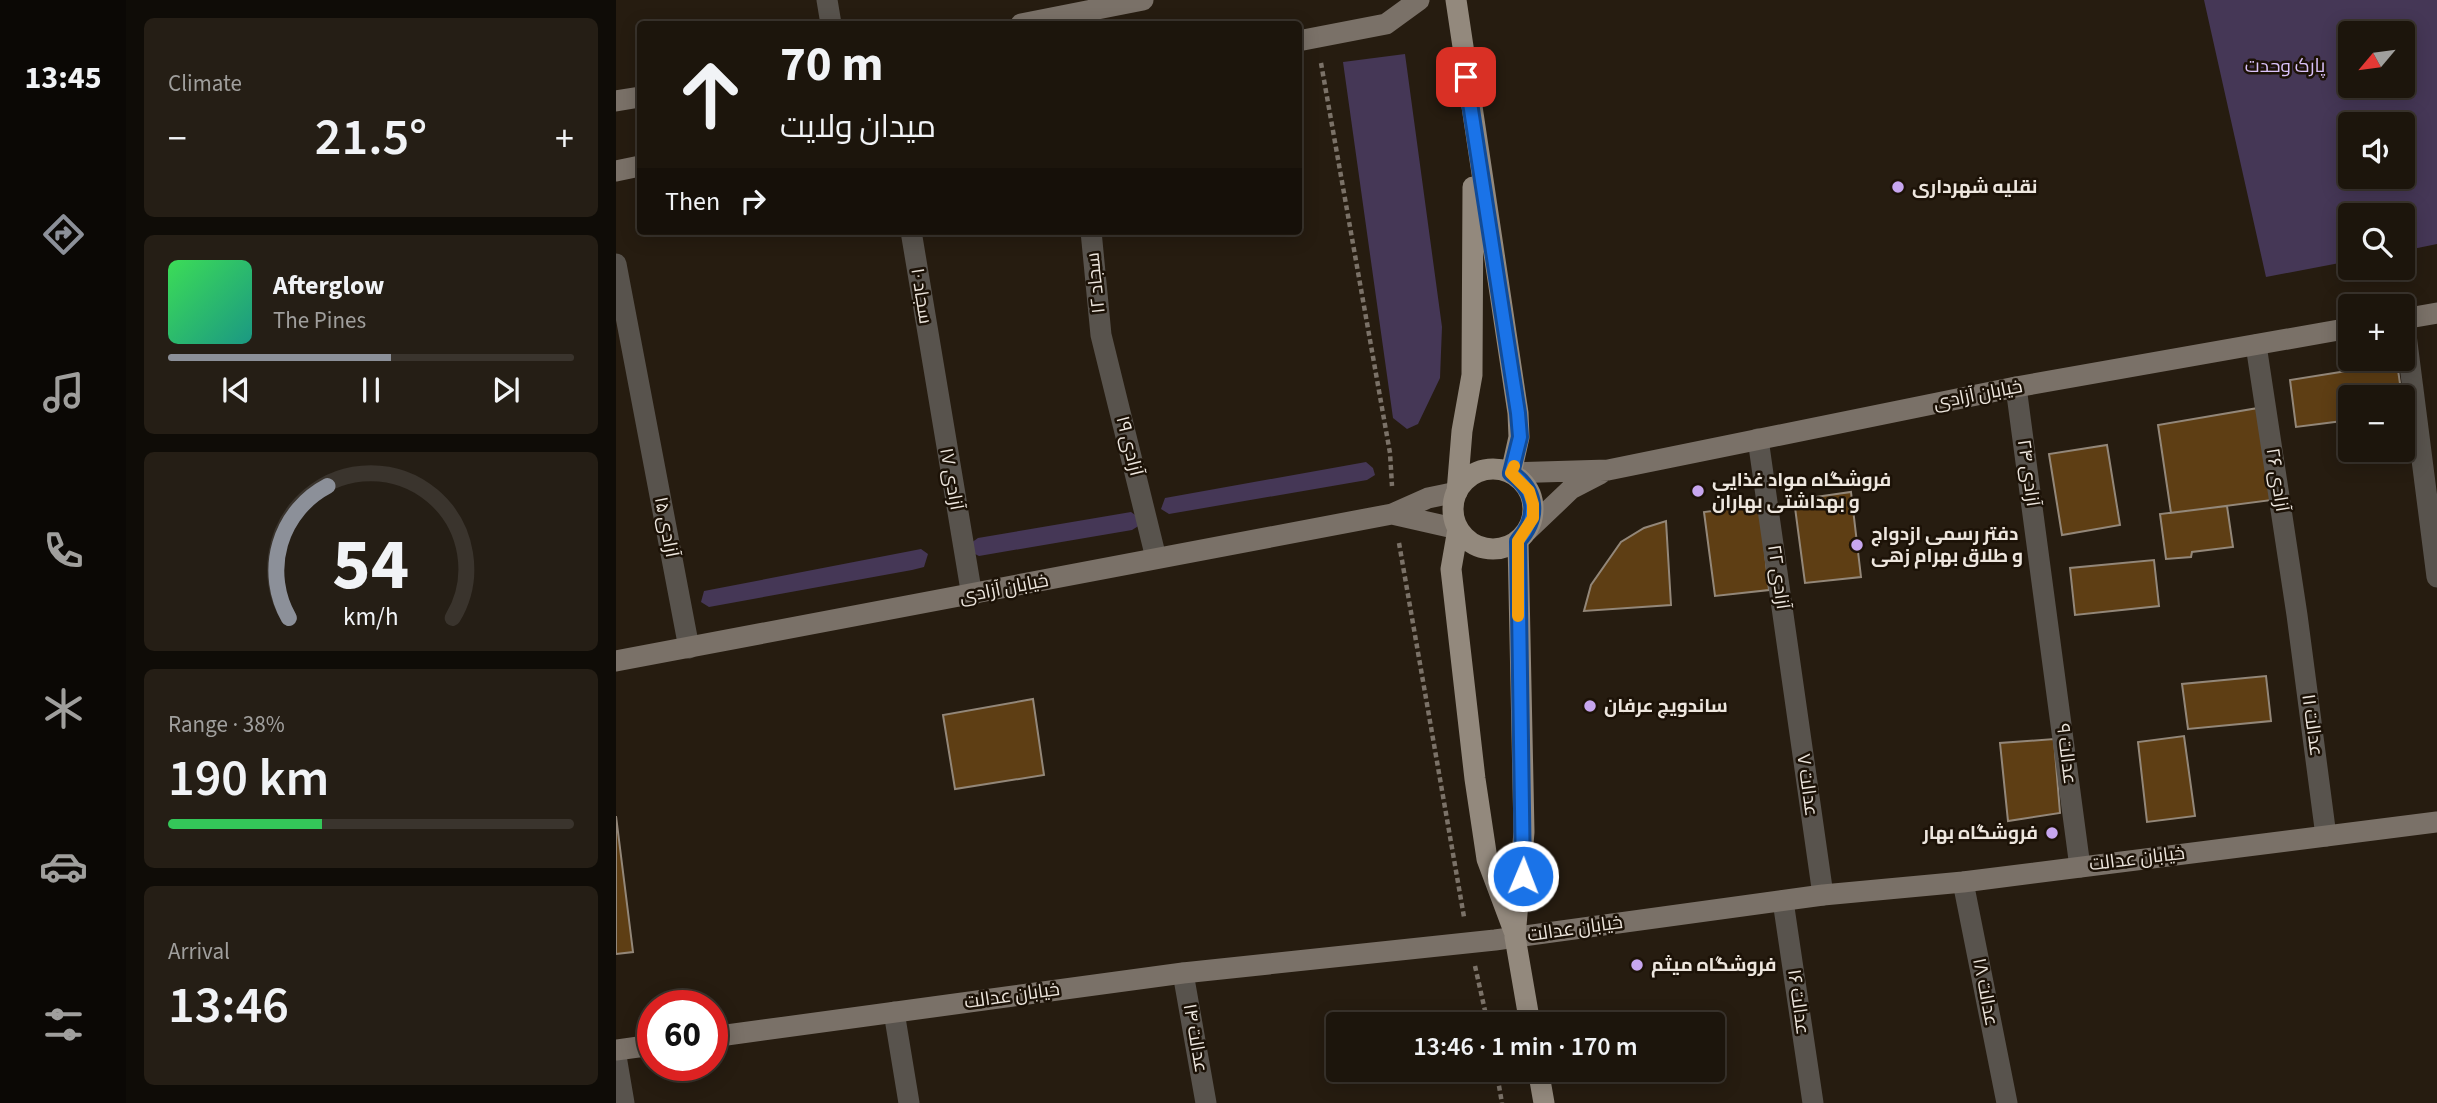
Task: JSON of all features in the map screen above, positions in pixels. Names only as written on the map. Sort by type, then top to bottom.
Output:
[{"type":"main road","points":[[1456,0],[1473,129],[1498,271],[1518,413],[1520,437],[1511,473]]},
{"type":"main road","points":[[1457,492],[1461,431],[1472,375],[1473,129]]},
{"type":"main road","points":[[1516,937],[1524,832],[1522,536],[1533,518],[1533,504],[1529,491],[1511,473],[1486,469],[1463,481],[1457,492],[1453,504],[1458,529],[1451,569],[1475,779],[1488,859],[1516,937],[1528,1012]]},
{"type":"main road","points":[[1458,529],[1479,547],[1492,550],[1522,536]]},
{"type":"main road","points":[[1540,1082],[1544,1103]]},
{"type":"street","points":[[827,0],[830,21]]},
{"type":"street","points":[[1032,21],[1096,4],[1143,0]]},
{"type":"street","points":[[1302,40],[1386,23],[1419,0]]},
{"type":"street","points":[[616,101],[637,98]]},
{"type":"street","points":[[616,171],[637,167]]},
{"type":"street","name":"سجاد ۱۰","points":[[912,235],[931,361]]},
{"type":"street","name":"سجاد ۱۲","points":[[1091,235],[1101,335]]},
{"type":"street","name":"آزادی ۱۵","points":[[616,264],[690,648]]},
{"type":"street","points":[[2415,317],[2437,313]]},
{"type":"street","name":"خیابان آزادی","points":[[1608,471],[2016,387],[2338,330]]},
{"type":"street","name":"آزادی ۱۹","points":[[1101,335],[1156,558]]},
{"type":"street","name":"آزادی ۲۶","points":[[2256,345],[2297,615]]},
{"type":"street","name":"آزادی ۱۷","points":[[931,361],[972,596]]},
{"type":"street","points":[[2410,371],[2436,566]]},
{"type":"street","name":"آزادی ۲۴","points":[[2016,387],[2052,642]]},
{"type":"street","name":"آزادی ۲۲","points":[[1758,439],[1791,674]]},
{"type":"street","points":[[1511,473],[1608,471]]},
{"type":"street","points":[[1522,536],[1571,489],[1608,471]]},
{"type":"street","points":[[1392,514],[1428,498],[1457,492]]},
{"type":"street","points":[[1392,514],[1458,529]]},
{"type":"street","name":"خیابان آزادی","points":[[616,661],[972,596],[1392,514]]},
{"type":"street","name":"عدالت ۱۱","points":[[2297,615],[2326,836]]},
{"type":"street","name":"عدالت ۹","points":[[2052,642],[2080,867]]},
{"type":"street","name":"عدالت ۷","points":[[1791,674],[1823,895]]},
{"type":"street","name":"خیابان عدالت","points":[[728,1035],[1183,973],[1516,937],[1823,895],[1963,881],[2437,822]]},
{"type":"street","name":"عدالت ۱۸","points":[[1963,881],[2007,1103]]},
{"type":"street","name":"عدالت ۱۶","points":[[1783,901],[1813,1103]]},
{"type":"street","name":"عدالت ۱۴","points":[[1183,973],[1206,1103]]},
{"type":"street","points":[[894,1012],[909,1103]]},
{"type":"street","points":[[616,1050],[637,1047]]},
{"type":"street","points":[[616,1056],[624,1103]]},
{"type":"path","points":[[1498,1082],[1502,1103]]},
{"type":"green space","name":"پارک وحدت","points":[[2204,0],[2437,0],[2437,244],[2415,249],[2415,203],[2338,203],[2338,263],[2266,277]]},
{"type":"green space","points":[[1405,54],[1442,327],[1440,378],[1418,424],[1407,429],[1393,418],[1343,62]]},
{"type":"green space","points":[[1366,462],[1373,468],[1375,475],[1367,480],[1169,514],[1161,509],[1165,498]]},
{"type":"green space","points":[[1131,512],[1138,517],[1140,525],[1132,530],[979,556],[971,552],[971,543],[978,538]]},
{"type":"green space","points":[[921,549],[928,554],[924,567],[912,570],[709,607],[701,602],[704,591]]},
{"type":"building","points":[[2347,371],[2398,371],[2400,385],[2338,385],[2338,422],[2296,427],[2290,380]]},
{"type":"building","points":[[2258,408],[2272,500],[2171,513],[2158,425]]},
{"type":"building","points":[[2107,445],[2120,525],[2062,535],[2049,454]]},
{"type":"building","points":[[1851,492],[1861,577],[1805,583],[1794,500]]},
{"type":"building","points":[[1760,505],[1769,590],[1715,596],[1704,512]]},
{"type":"building","points":[[2227,506],[2233,547],[2192,552],[2191,557],[2166,559],[2160,514]]},
{"type":"building","points":[[1666,521],[1671,605],[1584,611],[1591,585],[1621,542],[1644,528]]},
{"type":"building","points":[[2154,560],[2159,606],[2075,615],[2070,568]]},
{"type":"building","points":[[2266,676],[2271,721],[2188,729],[2182,684]]},
{"type":"building","points":[[1033,699],[1044,775],[955,789],[943,715]]},
{"type":"building","points":[[2184,736],[2195,816],[2147,822],[2138,742]]},
{"type":"building","points":[[2054,739],[2060,813],[2008,821],[2000,743]]},
{"type":"building","points":[[616,816],[633,952],[616,954]]},
{"type":"slow traffic","points":[[1514,466],[1511,473],[1521,480],[1529,491],[1533,504],[1533,518],[1518,541],[1518,616]]},
{"type":"place","name":"نقلیه شهرداری","points":[[1898,187]]},
{"type":"place","name":"فروشگاه مواد غذایی و بهداشتی بهاران","points":[[1698,491]]},
{"type":"place","name":"دفتر رسمی ازدواج و طلاق بهرام زهی","points":[[1857,545]]},
{"type":"place","name":"ساندویچ عرفان","points":[[1590,706]]},
{"type":"place","name":"فروشگاه بهار","points":[[2052,833]]},
{"type":"place","name":"فروشگاه میثم","points":[[1637,965]]},
{"type":"route","points":[[1466,77],[1514,375],[1520,437],[1511,473],[1521,480],[1529,491],[1533,504],[1533,518],[1518,541],[1523,876]]}]
